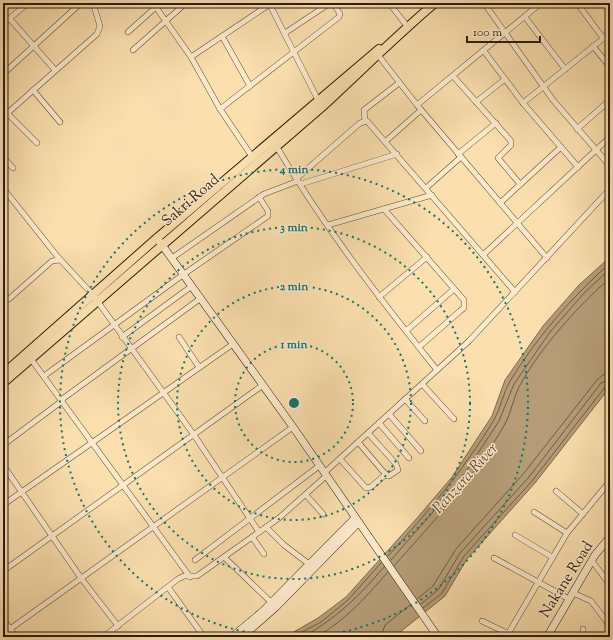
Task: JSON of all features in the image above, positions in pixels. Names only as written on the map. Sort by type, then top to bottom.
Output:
[{"type":"main road","name":"Sakri Road","points":[[3,374],[95,298],[378,55],[407,26],[435,3]]},
{"type":"main road","name":"Sakri Road","points":[[320,104],[367,57],[395,37]]},
{"type":"main road","name":"Sakri Road","points":[[3,383],[31,359],[95,298]]},
{"type":"street","points":[[3,74],[81,3]]},
{"type":"street","points":[[37,144],[4,113],[33,90],[99,32],[100,26],[93,3]]},
{"type":"street","points":[[133,50],[186,3]]},
{"type":"street","points":[[285,33],[330,3]]},
{"type":"street","points":[[220,109],[339,17],[340,14],[333,3]]},
{"type":"street","points":[[389,3],[407,26]]},
{"type":"street","points":[[484,3],[542,87],[610,166]]},
{"type":"street","points":[[417,105],[541,3]]},
{"type":"street","points":[[577,3],[603,38]]},
{"type":"street","points":[[3,24],[10,19],[24,4]]},
{"type":"street","points":[[191,57],[270,4],[320,104]]},
{"type":"street","points":[[128,32],[154,5],[191,57],[220,109],[254,160]]},
{"type":"street","points":[[525,17],[565,69]]},
{"type":"street","points":[[10,19],[55,70]]},
{"type":"street","points":[[523,103],[610,33]]},
{"type":"street","points":[[222,36],[250,86]]},
{"type":"street","points":[[593,46],[610,67]]},
{"type":"street","points":[[484,51],[523,103],[578,167]]},
{"type":"street","points":[[378,55],[421,110],[547,258]]},
{"type":"street","points":[[453,76],[496,123],[511,144],[499,156],[498,160],[520,184]]},
{"type":"street","points":[[476,102],[505,79]]},
{"type":"street","points":[[365,120],[364,110],[399,83]]},
{"type":"street","points":[[33,90],[60,122]]},
{"type":"street","points":[[577,129],[610,100]]},
{"type":"street","points":[[386,141],[421,110]]},
{"type":"street","points":[[365,120],[370,122],[515,292]]},
{"type":"street","points":[[299,181],[365,120]]},
{"type":"street","points":[[426,188],[496,123]]},
{"type":"street","points":[[483,255],[610,137]]},
{"type":"street","points":[[274,143],[328,226],[379,296],[437,370]]},
{"type":"street","points":[[500,202],[561,147]]},
{"type":"street","points":[[172,258],[259,197],[276,188],[396,154]]},
{"type":"street","points":[[3,157],[14,168]]},
{"type":"street","points":[[3,188],[57,256],[95,298],[194,435],[259,532]]},
{"type":"street","points":[[103,637],[181,577],[197,576],[266,528],[306,494],[358,442],[469,341],[610,189]]},
{"type":"street","points":[[328,226],[432,195]]},
{"type":"street","points":[[44,376],[184,274],[268,216],[268,211],[259,197]]},
{"type":"street","points":[[384,209],[464,300],[464,308],[419,347]]},
{"type":"street","points":[[160,242],[263,385],[437,635]]},
{"type":"street","points":[[3,301],[9,299],[57,256]]},
{"type":"street","points":[[379,296],[427,257]]},
{"type":"street","points":[[122,337],[192,286]]},
{"type":"street","points":[[406,331],[454,288]]},
{"type":"street","points":[[3,445],[61,400],[132,350],[201,298]]},
{"type":"street","points":[[178,337],[199,368]]},
{"type":"street","points":[[3,505],[233,344]]},
{"type":"street","points":[[31,359],[190,577]]},
{"type":"street","points":[[422,384],[454,419]]},
{"type":"street","points":[[3,571],[263,385]]},
{"type":"street","points":[[406,399],[425,421]]},
{"type":"street","points":[[389,414],[422,451]]},
{"type":"street","points":[[379,423],[409,458]]},
{"type":"street","points":[[3,634],[293,428]]},
{"type":"street","points":[[358,442],[386,474],[390,476],[394,474],[398,470],[398,467],[368,433]]},
{"type":"street","points":[[340,459],[366,488],[371,487],[386,474]]},
{"type":"street","points":[[3,465],[52,536],[118,626]]},
{"type":"street","points":[[196,560],[319,466]]},
{"type":"street","points":[[508,634],[567,533],[610,481]]},
{"type":"street","points":[[556,491],[583,514]]},
{"type":"street","points":[[306,494],[323,514]]},
{"type":"street","points":[[534,512],[567,533]]},
{"type":"street","points":[[232,637],[274,605],[309,564],[358,523]]},
{"type":"street","points":[[242,637],[358,523]]},
{"type":"street","points":[[266,528],[284,546],[309,564]]},
{"type":"street","points":[[515,535],[552,557]]},
{"type":"street","points":[[252,537],[264,554]]},
{"type":"street","name":"Nakane Road","points":[[547,637],[592,561],[610,537]]},
{"type":"street","points":[[604,545],[610,550]]},
{"type":"street","points":[[224,557],[274,605]]},
{"type":"street","points":[[494,558],[538,582],[571,596],[591,601],[610,626]]},
{"type":"street","points":[[592,561],[610,586]]},
{"type":"street","points":[[168,587],[204,637]]},
{"type":"street","points":[[3,619],[16,637]]},
{"type":"street","points":[[482,621],[515,637]]},
{"type":"street","points":[[583,629],[583,637]]},
{"type":"water","name":"Panzara River","points":[[610,257],[610,387],[535,483],[467,559],[445,596],[394,637],[285,637],[318,618],[346,597],[418,517],[452,477],[492,416],[505,380],[543,326],[579,285]]}]
